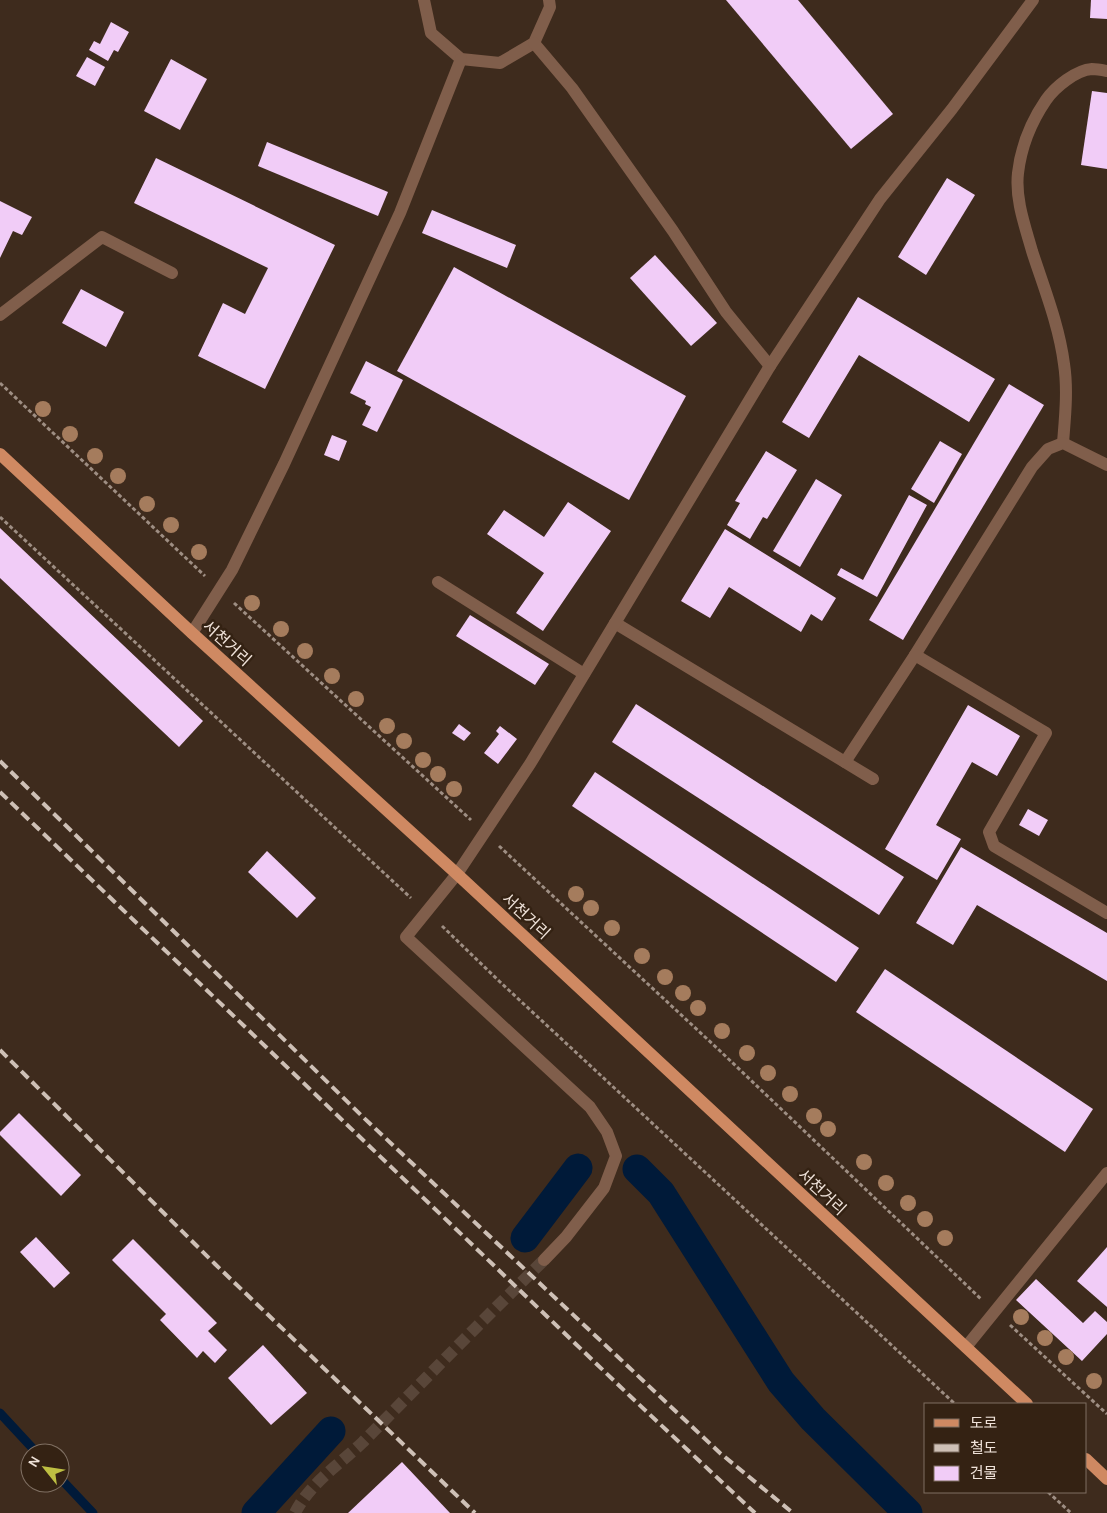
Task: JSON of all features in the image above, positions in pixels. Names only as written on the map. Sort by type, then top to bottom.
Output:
[{"type":"main road","name":"서천거리","points":[[0,454],[192,633],[457,874],[1026,1403]]},
{"type":"main road","points":[[1087,1460],[1107,1479]]},
{"type":"street","points":[[424,0],[431,33],[461,59],[500,63],[534,43],[550,7],[549,0]]},
{"type":"street","points":[[544,1260],[566,1237],[604,1188],[616,1156],[607,1132],[590,1107],[406,937],[457,874],[530,764],[770,366],[880,199],[952,109],[1033,0]]},
{"type":"street","points":[[534,43],[572,88],[673,231],[726,312],[770,366]]},
{"type":"street","points":[[192,633],[232,570],[284,464],[400,212],[461,59]]},
{"type":"street","points":[[1063,443],[1066,404],[1064,365],[1054,320],[1024,226],[1019,199],[1018,175],[1022,150],[1036,115],[1050,95],[1074,74],[1092,69],[1107,71]]},
{"type":"street","points":[[0,315],[102,237],[172,272]]},
{"type":"street","points":[[845,762],[915,655],[1032,467],[1048,449],[1063,443],[1107,465]]},
{"type":"street","points":[[438,582],[584,674]]},
{"type":"street","points":[[615,623],[874,779]]},
{"type":"street","points":[[915,655],[1046,733],[989,832],[994,846],[1107,913]]},
{"type":"street","points":[[966,1347],[1107,1173]]},
{"type":"path","points":[[0,383],[220,590],[725,1056],[995,1312],[1107,1414]]},
{"type":"path","points":[[0,517],[954,1403]]},
{"type":"path","points":[[1049,1493],[1071,1513]]},
{"type":"building","points":[[726,0],[798,0],[893,114],[851,149]]},
{"type":"building","points":[[1091,0],[1107,0],[1107,19],[1090,18]]},
{"type":"building","points":[[111,22],[129,32],[118,52],[114,50],[108,61],[89,50],[94,41],[100,44]]},
{"type":"building","points":[[87,57],[105,67],[95,86],[76,76]]},
{"type":"building","points":[[171,59],[207,79],[180,130],[144,111]]},
{"type":"building","points":[[1092,91],[1107,93],[1107,169],[1081,165]]},
{"type":"building","points":[[267,142],[388,192],[378,216],[258,166]]},
{"type":"building","points":[[156,158],[335,245],[265,389],[198,356],[223,303],[245,314],[268,268],[134,203]]},
{"type":"building","points":[[947,178],[975,195],[926,275],[898,257]]},
{"type":"building","points":[[0,201],[32,217],[22,235],[13,231],[0,258]]},
{"type":"building","points":[[432,210],[516,245],[507,268],[422,233]]},
{"type":"building","points":[[655,255],[717,323],[691,346],[630,278]]},
{"type":"building","points":[[454,267],[686,396],[629,500],[397,371]]},
{"type":"building","points":[[81,289],[124,312],[106,347],[62,323]]},
{"type":"building","points":[[858,297],[995,379],[969,422],[859,355],[809,438],[782,422]]},
{"type":"building","points":[[366,361],[403,380],[377,432],[362,425],[371,407],[365,404],[366,401],[350,393]]},
{"type":"building","points":[[1009,384],[1044,405],[903,640],[869,620]]},
{"type":"building","points":[[332,435],[347,441],[339,461],[324,455]]},
{"type":"building","points":[[940,441],[962,454],[934,503],[911,489]]},
{"type":"building","points":[[766,451],[797,470],[767,519],[763,517],[750,539],[727,525],[740,503],[735,501]]},
{"type":"building","points":[[816,479],[842,495],[800,567],[773,551]]},
{"type":"building","points":[[909,495],[927,505],[877,597],[837,575],[841,568],[863,580]]},
{"type":"building","points":[[568,502],[611,531],[543,631],[516,613],[544,573],[487,534],[504,510],[544,537]]},
{"type":"building","points":[[0,528],[203,721],[179,747],[0,578]]},
{"type":"building","points":[[725,529],[836,598],[822,621],[811,614],[801,632],[729,587],[710,618],[681,601]]},
{"type":"building","points":[[470,615],[549,664],[535,685],[456,636]]},
{"type":"building","points":[[636,704],[904,877],[879,915],[612,742]]},
{"type":"building","points":[[968,705],[1020,736],[997,776],[972,762],[936,825],[961,839],[937,880],[885,849]]},
{"type":"building","points":[[459,724],[471,733],[464,741],[452,733]]},
{"type":"building","points":[[500,726],[517,739],[498,764],[484,753],[499,734],[496,731]]},
{"type":"building","points":[[595,772],[859,948],[836,982],[572,806]]},
{"type":"building","points":[[1028,809],[1048,820],[1039,836],[1019,825]]},
{"type":"building","points":[[961,847],[1107,933],[1107,981],[977,905],[953,945],[916,923]]},
{"type":"building","points":[[267,851],[316,898],[297,918],[248,872]]},
{"type":"building","points":[[885,969],[1093,1109],[1065,1152],[856,1012]]},
{"type":"building","points":[[19,1113],[81,1175],[61,1196],[0,1135],[0,1132]]},
{"type":"building","points":[[36,1237],[70,1273],[54,1288],[20,1252]]},
{"type":"building","points":[[133,1239],[217,1323],[208,1331],[227,1350],[215,1363],[203,1351],[197,1358],[160,1320],[166,1314],[112,1260]]},
{"type":"building","points":[[1107,1247],[1107,1307],[1077,1281]]},
{"type":"building","points":[[1036,1279],[1083,1323],[1095,1311],[1107,1322],[1107,1334],[1082,1361],[1016,1300]]},
{"type":"building","points":[[263,1345],[307,1393],[271,1425],[228,1378]]},
{"type":"building","points":[[402,1462],[450,1513],[348,1513]]},
{"type":"waterway","points":[[525,1238],[578,1168]]},
{"type":"waterway","points":[[637,1169],[661,1193],[781,1382],[813,1419],[908,1513]]},
{"type":"waterway","points":[[0,1413],[28,1443]]},
{"type":"waterway","points":[[256,1513],[331,1431]]},
{"type":"waterway","points":[[70,1489],[93,1513]]},
{"type":"tunnel","points":[[295,1513],[301,1502],[317,1483],[363,1442],[544,1260]]},
{"type":"railway","points":[[0,761],[364,1118],[720,1453],[793,1513]]},
{"type":"railway","points":[[0,792],[630,1396],[755,1513]]},
{"type":"railway","points":[[0,1050],[215,1264],[475,1513]]}]
